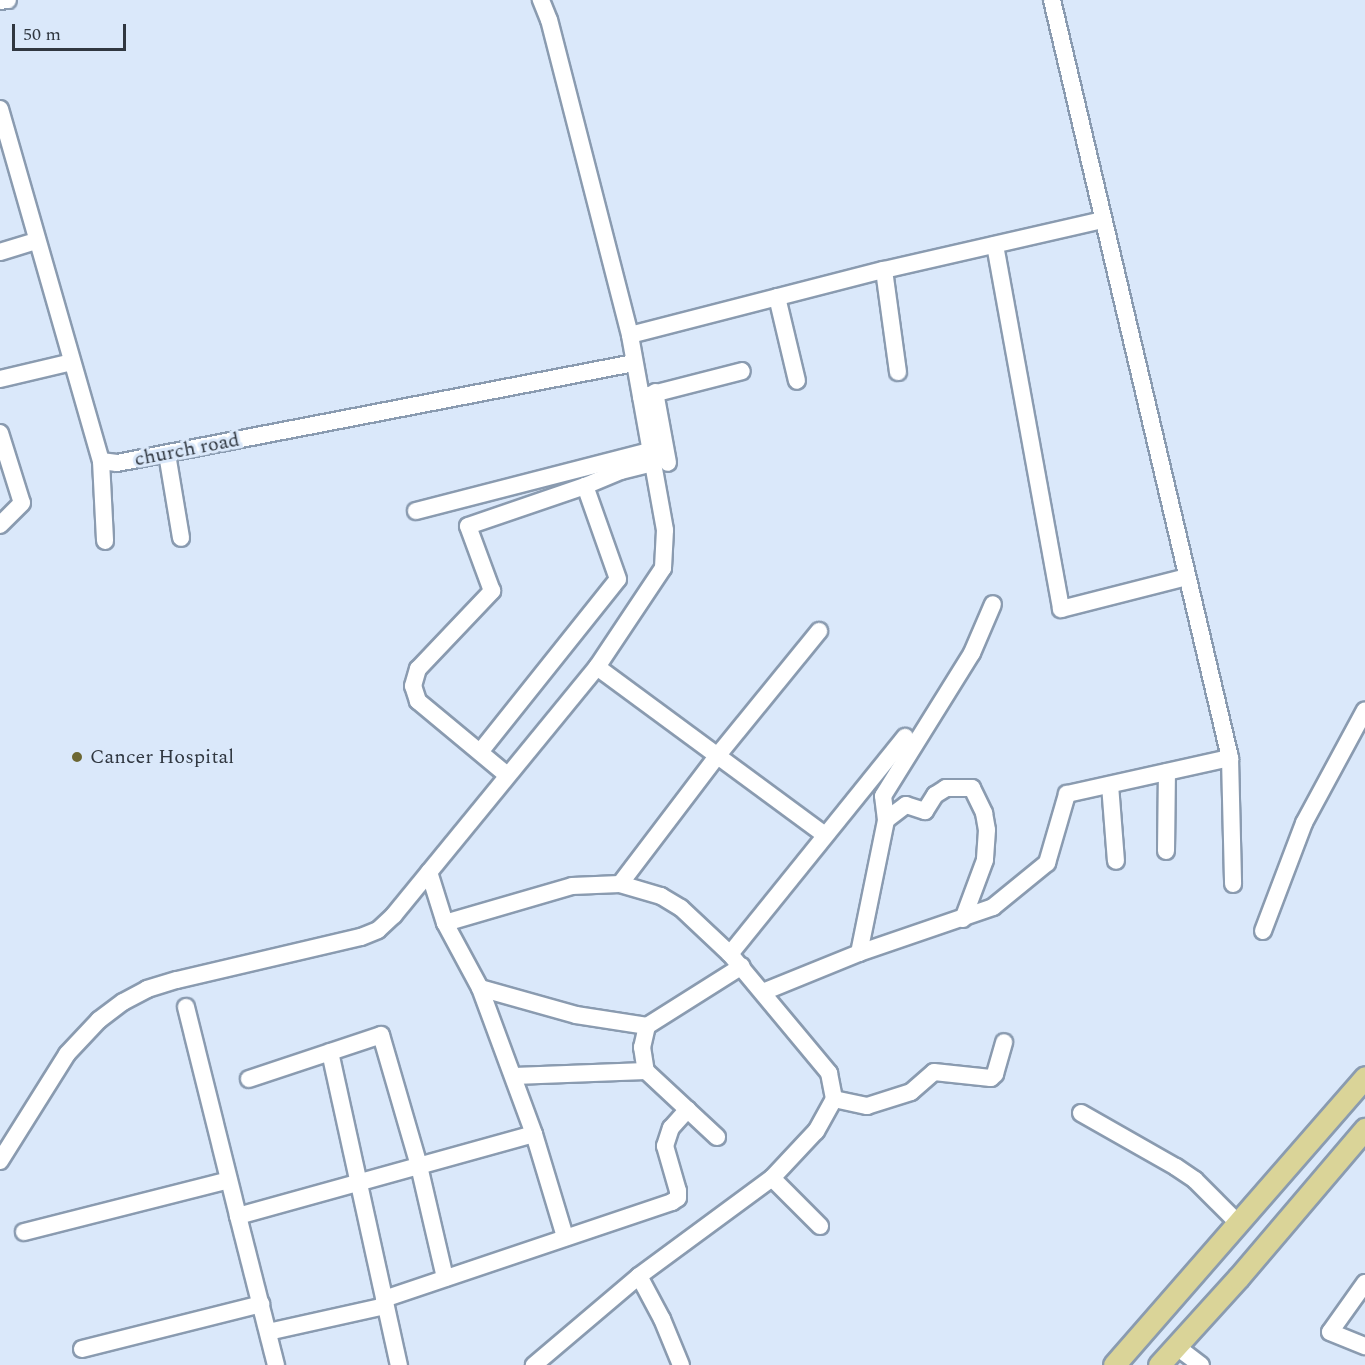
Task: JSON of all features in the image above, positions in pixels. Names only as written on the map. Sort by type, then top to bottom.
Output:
[{"type":"main road","points":[[1114,1365],[1365,1077]]},
{"type":"main road","points":[[1159,1365],[1365,1129]]},
{"type":"street","points":[[0,1],[8,0]]},
{"type":"street","points":[[0,1161],[66,1054],[99,1020],[123,1002],[157,986],[361,937],[378,930],[394,915],[597,667],[663,568],[665,530],[648,394],[634,363],[630,335],[549,20],[541,0]]},
{"type":"street","points":[[1052,0],[1230,758],[1233,884]]},
{"type":"street","points":[[0,109],[36,241],[101,461],[105,541]]},
{"type":"street","points":[[630,335],[884,270],[1102,220]]},
{"type":"street","points":[[0,252],[36,241]]},
{"type":"street","points":[[995,245],[1061,609],[1187,577]]},
{"type":"street","points":[[884,270],[898,372]]},
{"type":"street","points":[[777,297],[797,381]]},
{"type":"street","points":[[0,379],[72,362]]},
{"type":"street","name":"church road","points":[[101,461],[117,463],[167,454],[634,363]]},
{"type":"street","points":[[648,394],[742,370]]},
{"type":"street","points":[[0,433],[22,503],[0,525]]},
{"type":"street","points":[[167,454],[181,538]]},
{"type":"street","points":[[507,775],[418,701],[413,686],[418,669],[492,591],[468,526],[657,459]]},
{"type":"street","points":[[416,511],[657,459]]},
{"type":"street","points":[[480,752],[618,579],[585,486]]},
{"type":"street","points":[[859,953],[886,820],[883,796],[972,653],[993,604]]},
{"type":"street","points":[[620,884],[718,755],[819,631]]},
{"type":"street","points":[[597,667],[825,835]]},
{"type":"street","points":[[1263,931],[1304,823],[1365,710]]},
{"type":"street","points":[[730,954],[905,737]]},
{"type":"street","points":[[763,992],[859,953],[993,907],[1047,863],[1066,794],[1230,758]]},
{"type":"street","points":[[1166,851],[1167,772]]},
{"type":"street","points":[[1110,784],[1116,861]]},
{"type":"street","points":[[886,820],[906,805],[925,811],[935,795],[946,788],[972,788],[986,821],[985,860],[963,919]]},
{"type":"street","points":[[429,872],[445,923],[480,988],[514,1076],[565,1237]]},
{"type":"street","points":[[445,923],[572,886],[620,884],[661,896],[681,908],[742,966],[829,1073],[834,1099],[816,1131],[772,1178],[639,1276],[534,1365]]},
{"type":"street","points":[[480,988],[576,1015],[647,1026],[742,966]]},
{"type":"street","points":[[186,1007],[276,1365]]},
{"type":"street","points":[[647,1026],[642,1047],[646,1071],[717,1137]]},
{"type":"street","points":[[249,1079],[381,1035],[419,1166],[446,1278]]},
{"type":"street","points":[[834,1099],[867,1107],[911,1092],[934,1072],[991,1078],[995,1074],[1004,1042]]},
{"type":"street","points":[[330,1052],[399,1365]]},
{"type":"street","points":[[514,1076],[646,1071]]},
{"type":"street","points":[[268,1332],[385,1302],[446,1278],[678,1198],[665,1146],[671,1128],[688,1109]]},
{"type":"street","points":[[1081,1113],[1195,1180],[1238,1223]]},
{"type":"street","points":[[238,1216],[534,1134]]},
{"type":"street","points":[[772,1178],[820,1226]]},
{"type":"street","points":[[24,1232],[229,1180]]},
{"type":"street","points":[[639,1276],[662,1319],[681,1365]]},
{"type":"street","points":[[1365,1283],[1330,1332],[1365,1346]]},
{"type":"street","points":[[82,1349],[261,1304]]},
{"type":"street","points":[[1177,1347],[1201,1365]]},
{"type":"place","name":"Cancer Hospital","points":[[77,757]]}]
